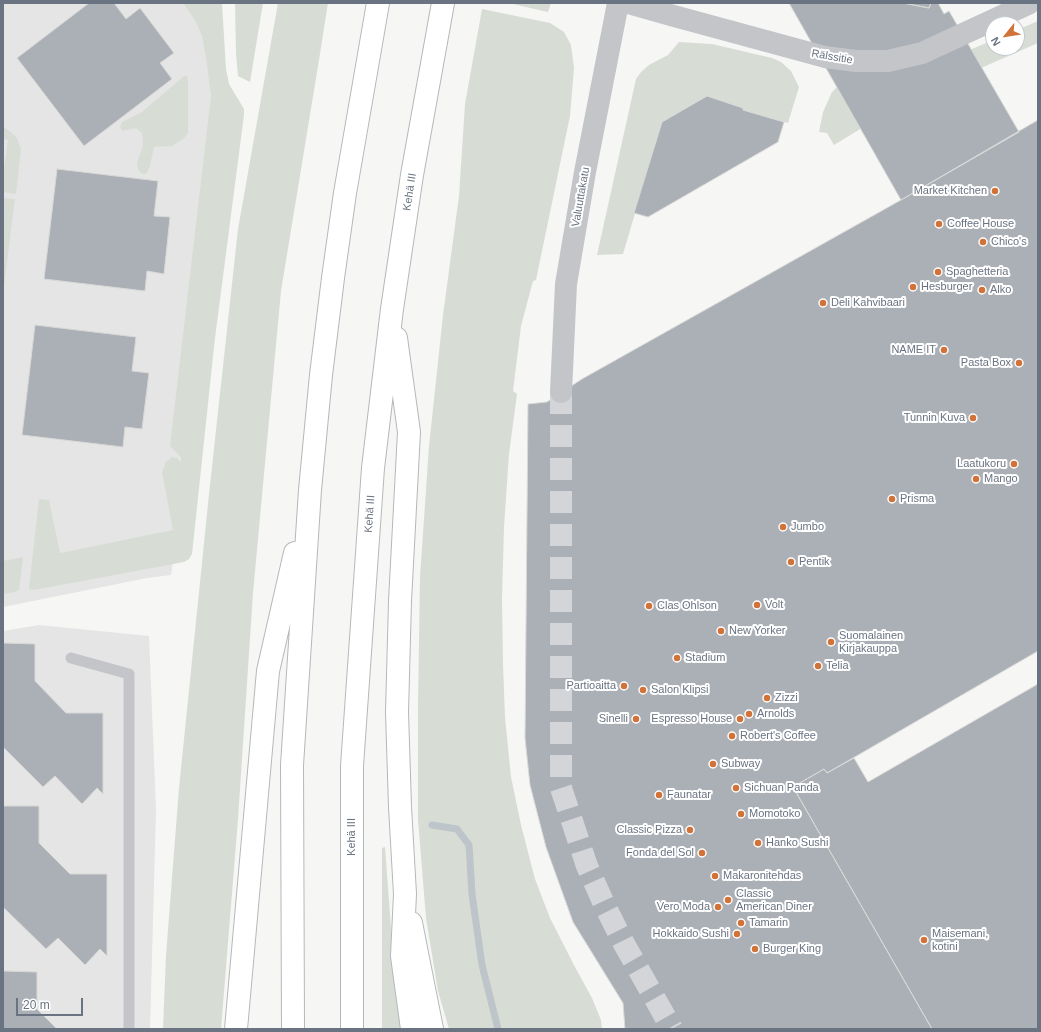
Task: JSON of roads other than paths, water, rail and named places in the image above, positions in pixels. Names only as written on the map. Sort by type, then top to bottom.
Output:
[{"type":"highway","points":[[293,1029],[292,765],[310,490],[333,278],[345,193],[378,3]]},
{"type":"highway","name":"Kehä III","points":[[352,1029],[352,766],[373,468],[392,309],[412,175],[441,10]]},
{"type":"highway","points":[[392,309],[410,432],[400,600],[397,712],[405,894],[402,956],[412,1029]]},
{"type":"highway","points":[[236,1029],[268,671],[310,490]]},
{"type":"highway","points":[[405,894],[432,1029]]},
{"type":"street","name":"Valuuttakatu","points":[[561,392],[566,284],[585,172],[618,3]]},
{"type":"street","name":"Rälssitie","points":[[628,3],[825,57],[856,61],[888,61],[922,53],[1030,3]]},
{"type":"lane","points":[[71,658],[129,674],[129,1029]]},
{"type":"waterway","points":[[432,825],[457,829],[469,845],[472,894],[482,965],[498,1029]]},
{"type":"tunnel","points":[[561,392],[561,788],[587,866],[605,906],[623,942],[672,1029]]},
{"type":"place","name":"Market Kitchen","points":[[995,191]]},
{"type":"place","name":"Coffee House","points":[[939,224]]},
{"type":"place","name":"Chico's","points":[[983,242]]},
{"type":"place","name":"Spaghetteria","points":[[938,272]]},
{"type":"place","name":"Hesburger","points":[[913,287]]},
{"type":"place","name":"Alko","points":[[982,290]]},
{"type":"place","name":"Deli Kahvibaari","points":[[823,303]]},
{"type":"place","name":"NAME IT","points":[[944,350]]},
{"type":"place","name":"Pasta Box","points":[[1019,363]]},
{"type":"place","name":"Tunnin Kuva","points":[[973,418]]},
{"type":"place","name":"Laatukoru","points":[[1014,464]]},
{"type":"place","name":"Mango","points":[[976,479]]},
{"type":"place","name":"Prisma","points":[[892,499]]},
{"type":"place","name":"Jumbo","points":[[783,527]]},
{"type":"place","name":"Pentik","points":[[791,562]]},
{"type":"place","name":"Volt","points":[[757,605]]},
{"type":"place","name":"Clas Ohlson","points":[[649,606]]},
{"type":"place","name":"New Yorker","points":[[721,631]]},
{"type":"place","name":"Suomalainen Kirjakauppa","points":[[831,642]]},
{"type":"place","name":"Stadium","points":[[677,658]]},
{"type":"place","name":"Telia","points":[[818,666]]},
{"type":"place","name":"Partioaitta","points":[[624,686]]},
{"type":"place","name":"Salon Klipsi","points":[[643,690]]},
{"type":"place","name":"Zizzi","points":[[767,698]]},
{"type":"place","name":"Arnolds","points":[[749,714]]},
{"type":"place","name":"Sinelli","points":[[636,719]]},
{"type":"place","name":"Espresso House","points":[[740,719]]},
{"type":"place","name":"Robert's Coffee","points":[[732,736]]},
{"type":"place","name":"Subway","points":[[713,764]]},
{"type":"place","name":"Sichuan Panda","points":[[736,788]]},
{"type":"place","name":"Faunatar","points":[[659,795]]},
{"type":"place","name":"Momotoko","points":[[741,814]]},
{"type":"place","name":"Classic Pizza","points":[[690,830]]},
{"type":"place","name":"Hanko Sushi","points":[[758,843]]},
{"type":"place","name":"Fonda del Sol","points":[[702,853]]},
{"type":"place","name":"Makaronitehdas","points":[[715,876]]},
{"type":"place","name":"Classic American Diner","points":[[728,900]]},
{"type":"place","name":"Vero Moda","points":[[718,907]]},
{"type":"place","name":"Tamarin","points":[[741,923]]},
{"type":"place","name":"Hokkaido Sushi","points":[[737,934]]},
{"type":"place","name":"Maisemani, kotini","points":[[924,940]]},
{"type":"place","name":"Burger King","points":[[755,949]]}]
